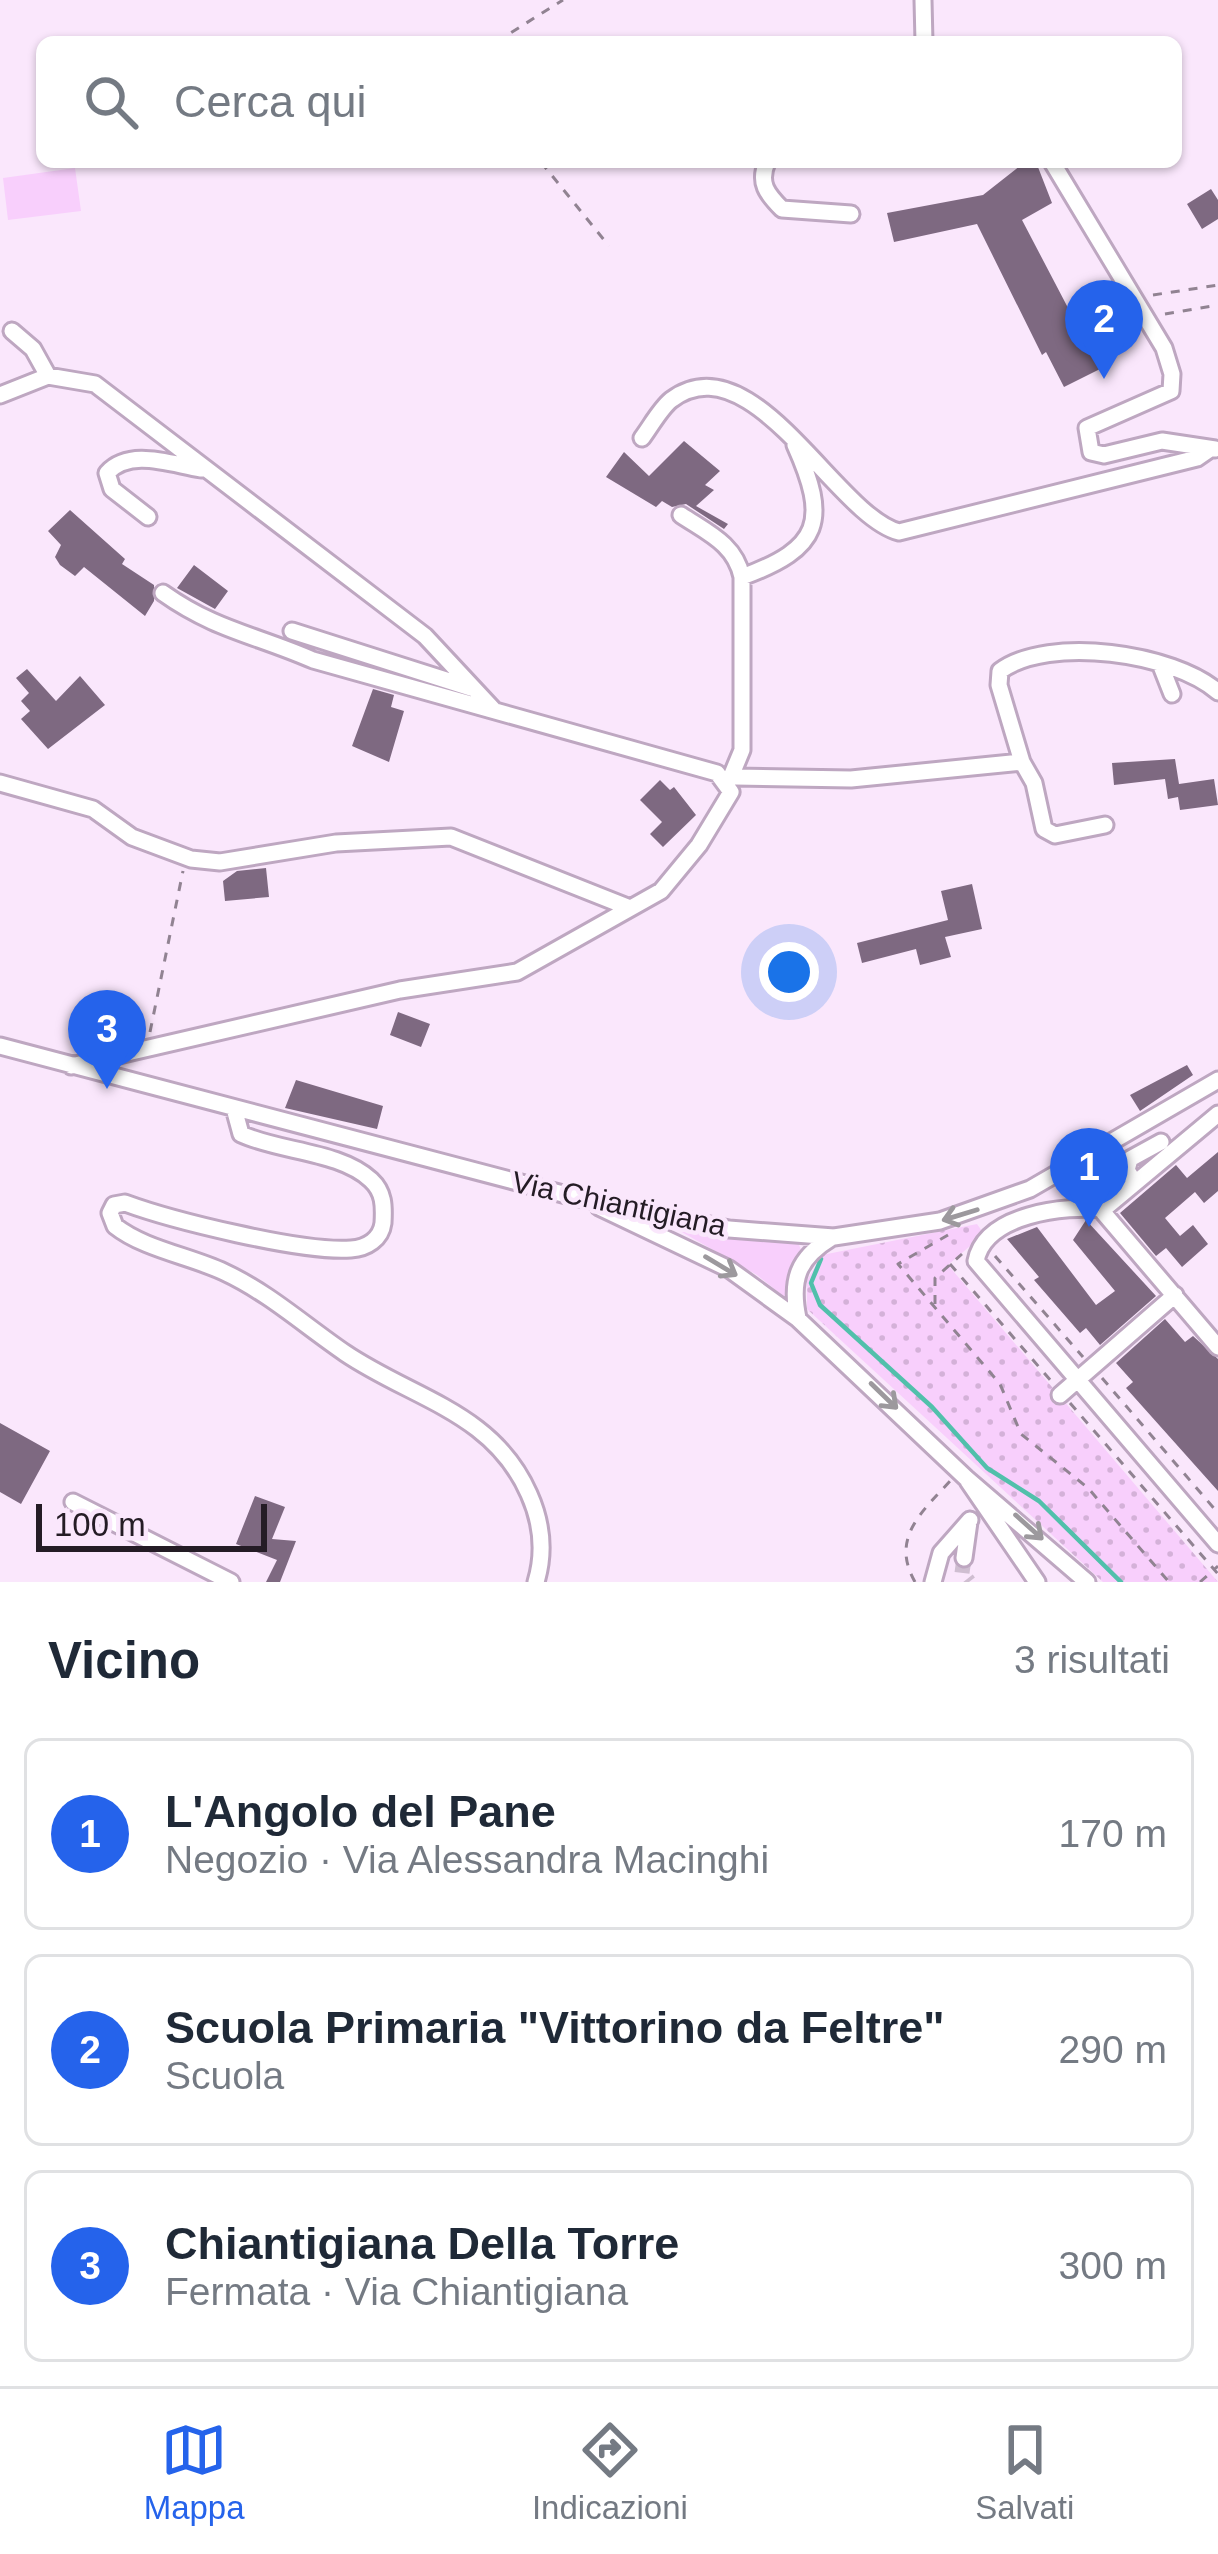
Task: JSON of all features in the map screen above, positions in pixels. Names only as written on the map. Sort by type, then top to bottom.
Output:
[{"type":"street","points":[[923,0],[924,36]]},
{"type":"street","points":[[764,168],[766,193],[782,209],[851,214]]},
{"type":"street","points":[[1056,168],[1164,348],[1172,374],[1171,391],[1087,428],[1090,452],[1104,455],[1162,441],[1214,449]]},
{"type":"street","points":[[13,331],[33,349],[47,376]]},
{"type":"street","points":[[0,395],[47,376],[95,384],[424,636],[495,711]]},
{"type":"street","points":[[642,438],[670,401],[696,389],[743,398],[789,433],[875,521],[899,532],[1108,483],[1214,449]]},
{"type":"street","points":[[742,577],[801,550],[813,526],[816,502],[789,433]]},
{"type":"street","points":[[148,518],[112,489],[106,473],[116,464],[140,459],[204,470]]},
{"type":"street","points":[[70,1066],[400,990],[517,972],[661,891],[699,844],[731,793],[742,750],[738,556],[681,515]]},
{"type":"street","points":[[164,592],[205,622],[731,779],[851,779],[1022,762]]},
{"type":"street","points":[[292,631],[474,689]]},
{"type":"street","points":[[1105,825],[1055,835],[1044,829],[1034,783],[1022,762],[999,685],[1000,671],[1011,663],[1088,650],[1161,666],[1218,692]]},
{"type":"street","points":[[1161,666],[1172,694]]},
{"type":"street","points":[[0,782],[93,808],[132,837],[185,857],[220,862],[336,843],[451,837],[630,908]]},
{"type":"street","name":"Via Chiantigiana","points":[[0,1046],[235,1112],[578,1198],[729,1229],[834,1237],[962,1215],[1068,1171],[1218,1080]]},
{"type":"street","points":[[235,1112],[242,1134],[352,1168],[372,1181],[384,1200],[382,1231],[373,1243],[351,1249],[260,1237],[125,1203],[113,1205],[115,1226],[282,1303],[348,1355],[466,1416],[515,1462],[538,1516],[543,1560],[536,1582]]},
{"type":"street","points":[[1217,1540],[978,1266],[975,1255],[1013,1220],[1085,1207],[1104,1209],[1218,1114]]},
{"type":"street","points":[[1135,1183],[1127,1170],[1130,1159],[1161,1142]]},
{"type":"street","points":[[1068,1171],[1218,1347]]},
{"type":"street","points":[[578,1198],[677,1241],[798,1318],[963,1474],[1087,1582]]},
{"type":"street","points":[[798,1318],[794,1293],[800,1264],[834,1237]]},
{"type":"street","points":[[1061,1394],[1082,1385],[1175,1294]]},
{"type":"street","points":[[963,1474],[1037,1582]]},
{"type":"street","points":[[964,1558],[974,1495]]},
{"type":"street","points":[[74,1502],[231,1582]]},
{"type":"street","points":[[933,1582],[940,1553],[970,1520]]},
{"type":"path","points":[[506,36],[563,0]]},
{"type":"path","points":[[546,168],[609,246]]},
{"type":"path","points":[[1134,298],[1218,285]]},
{"type":"path","points":[[1145,317],[1218,305]]},
{"type":"path","points":[[147,1048],[185,857]]},
{"type":"path","points":[[951,1234],[898,1264],[1000,1384],[1021,1434],[1088,1488],[1169,1582]]},
{"type":"path","points":[[935,1309],[935,1278],[968,1249]]},
{"type":"path","points":[[950,1264],[1217,1570],[1200,1582]]},
{"type":"path","points":[[915,1582],[904,1547],[909,1526],[963,1474]]},
{"type":"shaded area","points":[[75,168],[81,211],[8,220],[3,178]]},
{"type":"shaded area","points":[[675,1223],[798,1242],[801,1250],[788,1275],[788,1300],[757,1275],[673,1227]]},
{"type":"shaded area","points":[[977,1224],[984,1234],[948,1265],[1218,1582],[1103,1582],[807,1309],[807,1280],[822,1255]]},
{"type":"building","points":[[1017,168],[1038,168],[1052,203],[1022,220],[1100,369],[1064,387],[1046,352],[1042,355],[977,224],[894,242],[887,213],[983,195]]},
{"type":"building","points":[[1211,189],[1218,200],[1218,219],[1202,229],[1187,204]]},
{"type":"building","points":[[684,441],[720,471],[705,485],[714,490],[696,506],[728,524],[724,529],[686,504],[672,507],[662,501],[656,507],[606,477],[624,452],[649,476]]},
{"type":"building","points":[[70,510],[125,559],[122,564],[154,585],[154,601],[145,616],[84,567],[75,576],[60,565],[55,557],[61,545],[48,531]]},
{"type":"building","points":[[194,565],[228,591],[215,609],[177,588]]},
{"type":"building","points":[[27,669],[56,701],[80,676],[105,705],[48,749],[21,719],[30,711],[21,701],[29,693],[16,678]]},
{"type":"building","points":[[373,689],[394,695],[391,707],[404,711],[389,762],[352,746]]},
{"type":"building","points":[[1175,759],[1179,784],[1214,779],[1218,805],[1180,810],[1178,797],[1168,799],[1165,779],[1114,785],[1112,763]]},
{"type":"building","points":[[660,780],[670,790],[674,787],[696,815],[663,847],[650,834],[662,822],[640,800]]},
{"type":"building","points":[[266,868],[269,897],[225,901],[223,881],[237,871]]},
{"type":"building","points":[[972,884],[982,929],[945,937],[951,957],[920,965],[916,949],[862,963],[857,943],[948,920],[941,891]]},
{"type":"building","points":[[398,1012],[430,1024],[421,1047],[390,1035]]},
{"type":"building","points":[[1187,1065],[1193,1075],[1140,1111],[1130,1095]]},
{"type":"building","points":[[296,1080],[383,1106],[377,1129],[285,1108]]},
{"type":"building","points":[[1218,1152],[1218,1191],[1204,1203],[1195,1192],[1165,1218],[1180,1236],[1193,1225],[1208,1244],[1182,1267],[1166,1248],[1156,1256],[1120,1213],[1176,1165],[1187,1178]]},
{"type":"building","points":[[1086,1220],[1156,1296],[1100,1345],[1086,1328],[1080,1333],[1034,1280],[1039,1277],[1007,1239],[1037,1227],[1096,1305],[1115,1291],[1073,1240]]},
{"type":"building","points":[[1165,1319],[1185,1342],[1193,1336],[1218,1359],[1218,1491],[1126,1388],[1133,1382],[1116,1363]]},
{"type":"building","points":[[0,1423],[50,1451],[21,1504],[0,1492]]},
{"type":"building","points":[[255,1496],[285,1507],[272,1539],[296,1541],[280,1582],[266,1582],[277,1560],[236,1544]]},
{"type":"waterway","points":[[821,1259],[811,1283],[820,1305],[932,1407],[987,1468],[1039,1501],[1121,1582]]},
{"type":"tunnel","points":[[964,1558],[962,1573],[969,1582]]},
{"type":"place","name":"Scuola Primaria \"Vittorino da Feltre\"","points":[[1104,379]]},
{"type":"place","name":"Chiantigiana Della Torre","points":[[107,1089]]},
{"type":"place","name":"L'Angolo del Pane","points":[[1089,1227]]}]
